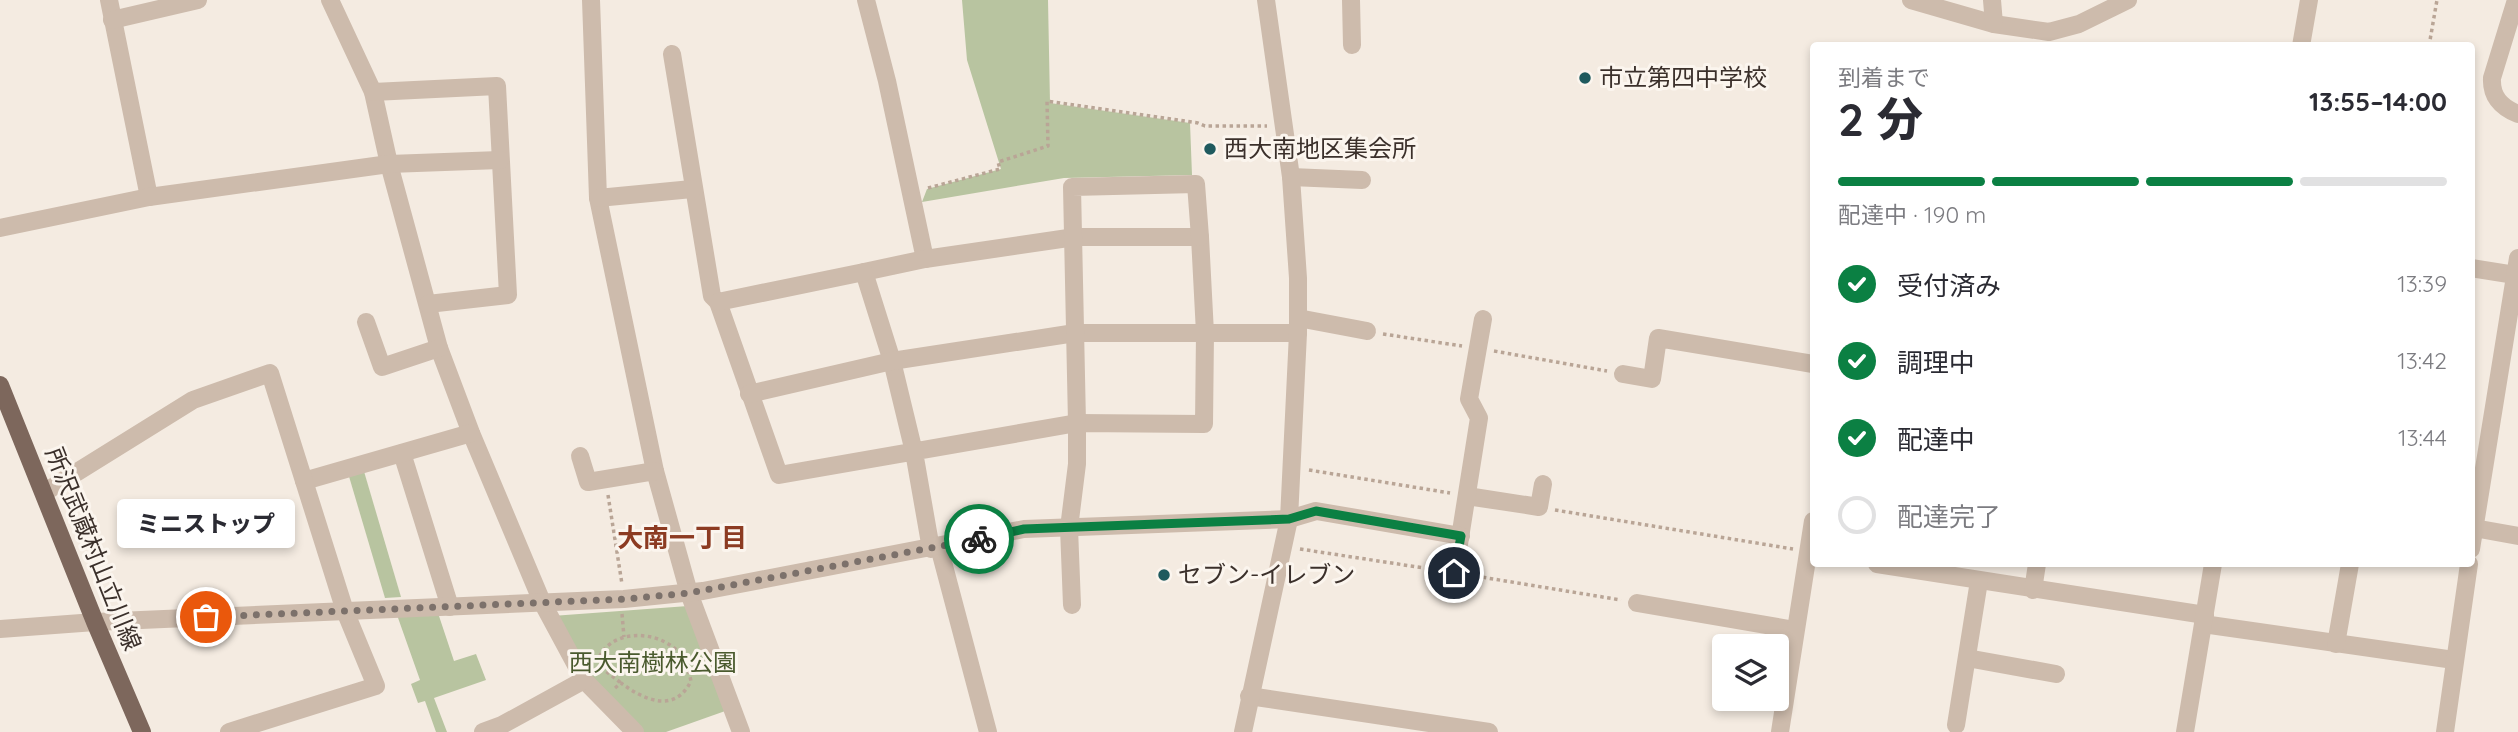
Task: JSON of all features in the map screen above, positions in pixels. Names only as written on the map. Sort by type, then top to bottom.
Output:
[{"type":"main road","name":"所沢武蔵村山立川線","points":[[0,384],[142,732]]},
{"type":"street","points":[[109,0],[149,197]]},
{"type":"street","points":[[112,20],[198,0]]},
{"type":"street","points":[[330,0],[373,92],[389,164],[439,348],[471,433],[542,602],[583,680],[604,698],[635,732]]},
{"type":"street","points":[[591,0],[598,198],[655,471],[689,593],[741,732]]},
{"type":"street","points":[[866,0],[887,81],[925,259]]},
{"type":"street","points":[[1243,732],[1289,519],[1298,325],[1298,278],[1291,177],[1266,0]]},
{"type":"street","points":[[1351,0],[1352,45]]},
{"type":"street","points":[[1911,0],[1994,24],[2049,32],[2079,24],[2126,0]]},
{"type":"street","points":[[1992,0],[1994,24]]},
{"type":"street","points":[[2302,42],[2309,0]]},
{"type":"street","points":[[2516,0],[2491,87],[2499,103],[2518,114]]},
{"type":"street","points":[[672,54],[692,189],[712,296],[718,302],[779,475],[1077,423],[1204,424],[1206,333],[1196,184],[1072,187],[1077,423],[1077,464],[1069,528],[1072,605]]},
{"type":"street","points":[[373,92],[497,86],[508,295],[428,304]]},
{"type":"street","points":[[0,228],[149,197],[389,164],[500,160]]},
{"type":"street","points":[[1291,177],[1362,180]]},
{"type":"street","points":[[598,198],[692,189]]},
{"type":"street","points":[[718,302],[925,259],[1075,237],[1200,237]]},
{"type":"street","points":[[2475,268],[2517,266],[2489,432],[2475,497]]},
{"type":"street","points":[[864,272],[892,361],[935,548],[988,732]]},
{"type":"street","points":[[1452,588],[1479,418],[1469,399],[1483,318]]},
{"type":"street","points":[[366,322],[382,367],[439,348]]},
{"type":"street","points":[[749,394],[892,361],[1075,333],[1206,333],[1298,325],[1367,331]]},
{"type":"street","points":[[1623,373],[1652,379],[1658,338],[1810,363]]},
{"type":"street","points":[[44,492],[192,400],[270,373],[345,611],[376,686],[229,732]]},
{"type":"street","points":[[2475,430],[2489,432]]},
{"type":"street","points":[[304,481],[471,433]]},
{"type":"street","points":[[402,453],[450,607]]},
{"type":"street","points":[[580,456],[588,482],[655,471]]},
{"type":"street","points":[[1467,496],[1539,507],[1543,484]]},
{"type":"street","points":[[0,629],[95,621],[625,599],[689,593],[1024,529],[1289,519],[1316,511],[1461,536]]},
{"type":"street","points":[[2475,528],[2518,536]]},
{"type":"street","points":[[1780,732],[1810,552]]},
{"type":"street","points":[[1908,567],[2336,644],[2454,660]]},
{"type":"street","points":[[2033,590],[2037,567]]},
{"type":"street","points":[[2185,732],[2213,567]]},
{"type":"street","points":[[2336,644],[2349,567]]},
{"type":"street","points":[[2445,732],[2469,567]]},
{"type":"street","points":[[1956,726],[1979,580]]},
{"type":"street","points":[[1637,603],[1795,630]]},
{"type":"street","points":[[1967,658],[2056,674]]},
{"type":"street","points":[[482,732],[504,728],[583,680]]},
{"type":"street","points":[[1249,696],[1400,725],[1489,732]]},
{"type":"path","points":[[2430,42],[2437,0]]},
{"type":"path","points":[[910,194],[1000,169],[998,162],[1048,146],[1046,101],[1206,126],[1283,127]]},
{"type":"path","points":[[1293,468],[1467,496]]},
{"type":"path","points":[[606,479],[625,599]]},
{"type":"path","points":[[1539,507],[1810,552]]},
{"type":"path","points":[[640,635],[660,639],[676,648],[686,663],[691,681],[686,692],[667,701],[649,699],[621,683],[604,669],[599,657],[610,642],[640,635]]},
{"type":"path","points":[[604,698],[621,683]]},
{"type":"green space","points":[[962,0],[1048,0],[1050,103],[1190,123],[1192,175],[1064,178],[922,202],[927,189],[1001,169],[967,60]]},
{"type":"green space","points":[[363,468],[401,597],[385,598],[348,473]]},
{"type":"green space","name":"西大南樹林公園","points":[[688,606],[728,710],[666,732],[643,732],[596,683],[552,616]]},
{"type":"green space","points":[[438,613],[454,661],[476,654],[486,680],[434,698],[447,732],[436,732],[425,701],[418,703],[411,684],[420,680],[397,615]]},
{"type":"way so far","points":[[206,617],[625,599],[689,593],[979,539]]},
{"type":"place","name":"市立第四中学校","points":[[1585,78]]},
{"type":"place","name":"西大南地区集会所","points":[[1210,149]]},
{"type":"place","name":"セブン-イレブン","points":[[1164,575]]},
{"type":"place","name":"ミニストップ","points":[[206,617]]},
{"type":"district","name":"大南一丁目","points":[[682,538]]},
{"type":"route","points":[[979,539],[1024,529],[1289,519],[1316,511],[1461,536],[1454,573]]}]
